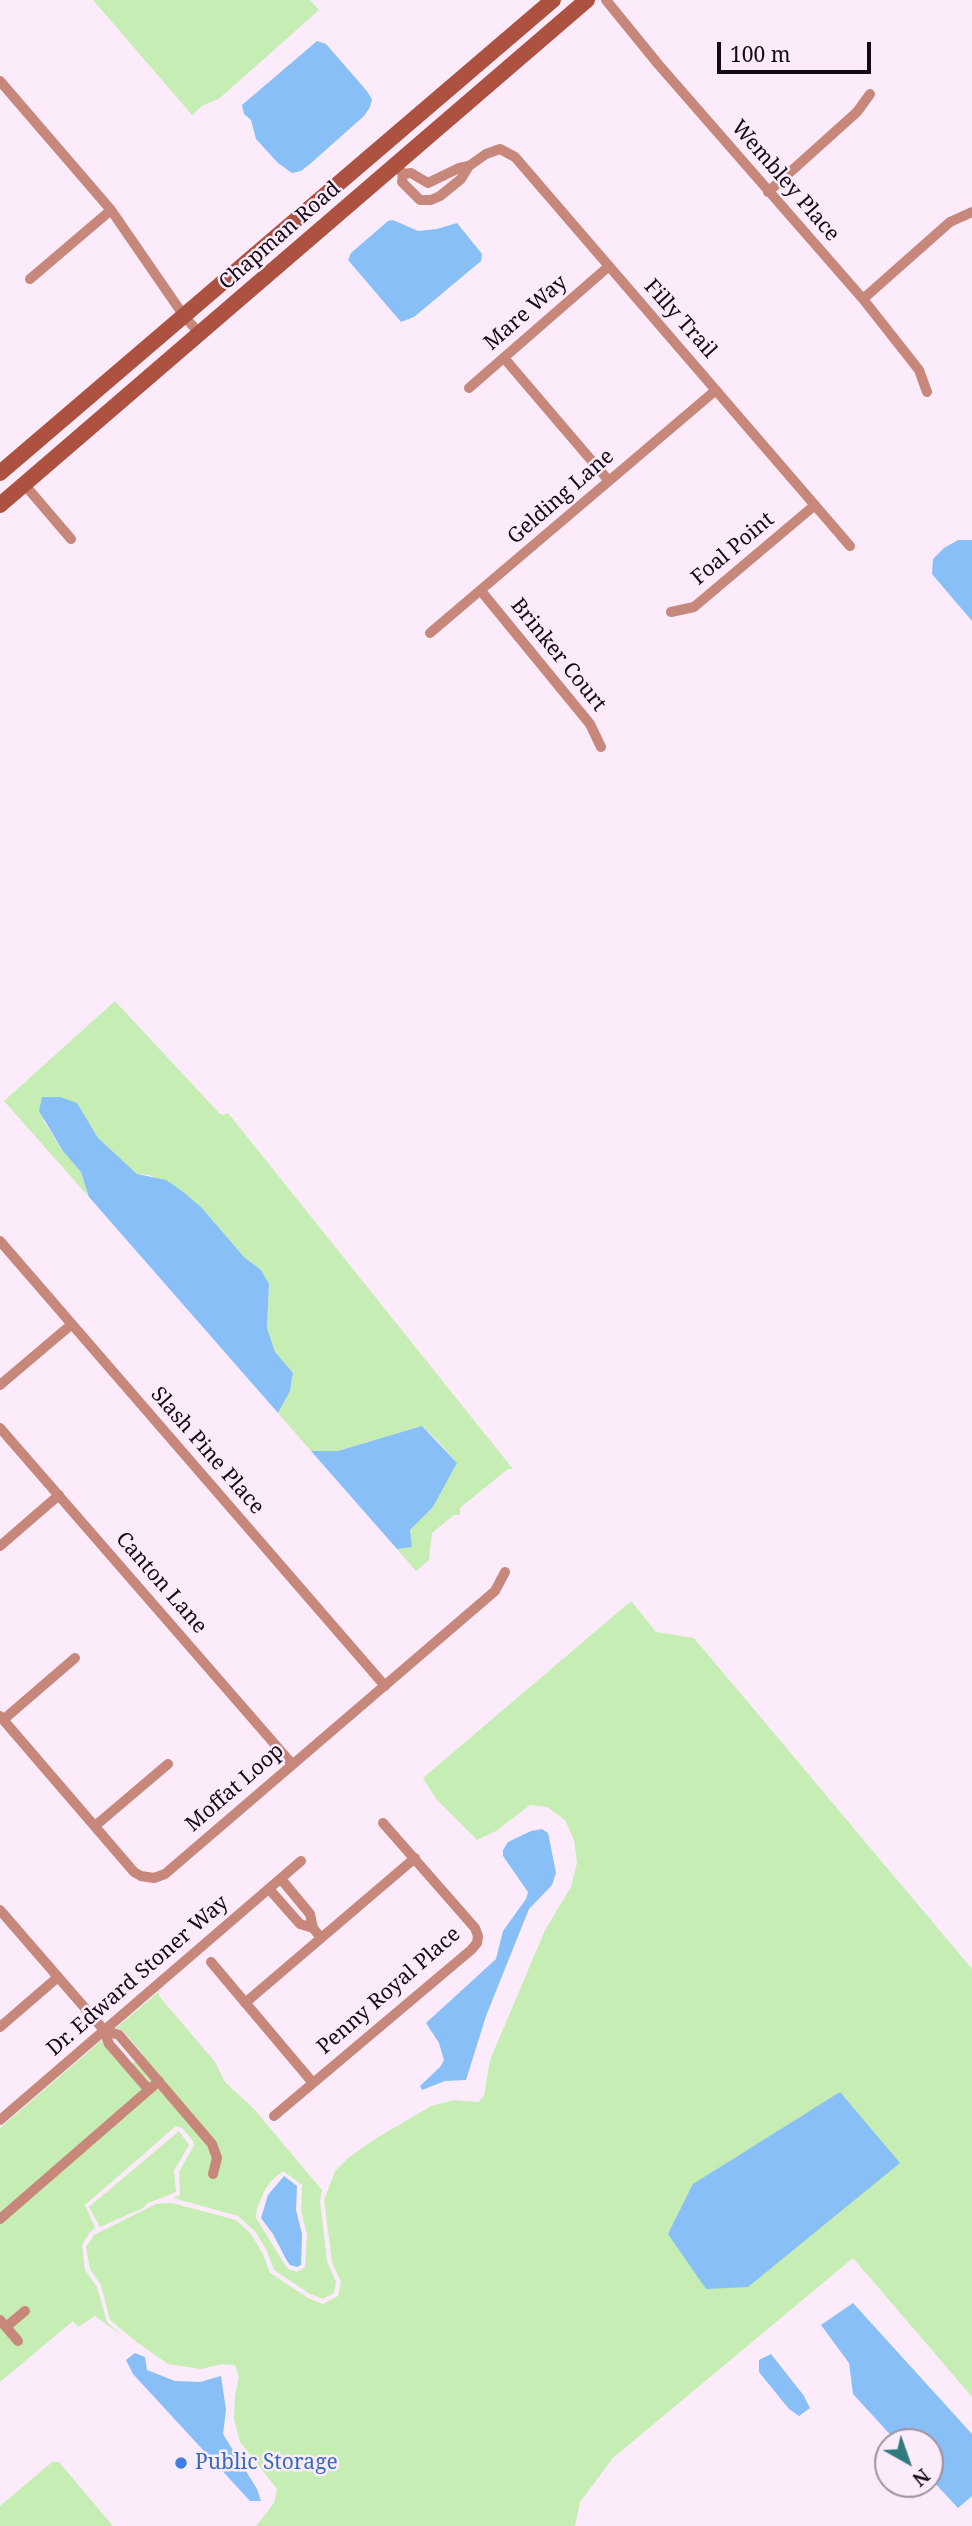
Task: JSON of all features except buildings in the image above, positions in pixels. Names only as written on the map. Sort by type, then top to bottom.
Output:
[{"type":"street","name":"Chapman Road","points":[[0,473],[553,0]]},
{"type":"street","name":"Chapman Road","points":[[0,505],[399,169],[587,0]]},
{"type":"street","name":"Wembley Place","points":[[606,0],[768,192],[863,299],[919,370],[927,393]]},
{"type":"street","points":[[0,81],[111,210],[184,316],[200,334]]},
{"type":"street","points":[[768,192],[857,113],[870,94]]},
{"type":"street","name":"Filly Trail","points":[[469,166],[486,154],[500,149],[514,157],[850,546]]},
{"type":"street","points":[[399,169],[402,182],[420,200],[431,200],[440,197],[461,179],[469,166]]},
{"type":"street","points":[[420,200],[428,183],[469,166]]},
{"type":"street","points":[[399,169],[428,183]]},
{"type":"street","points":[[30,279],[111,210]]},
{"type":"street","points":[[863,299],[950,222],[972,212]]},
{"type":"street","name":"Mare Way","points":[[469,388],[608,267]]},
{"type":"street","points":[[504,358],[609,481]]},
{"type":"street","name":"Gelding Lane","points":[[430,633],[716,390]]},
{"type":"street","points":[[24,484],[71,539]]},
{"type":"street","name":"Foal Point","points":[[671,612],[694,607],[815,505]]},
{"type":"street","name":"Brinker Court","points":[[481,591],[590,724],[601,747]]},
{"type":"street","name":"Slash Pine Place","points":[[0,1241],[385,1686]]},
{"type":"street","points":[[0,1385],[72,1324]]},
{"type":"street","name":"Canton Lane","points":[[0,1428],[292,1764]]},
{"type":"street","points":[[0,1546],[59,1495]]},
{"type":"street","name":"Moffat Loop","points":[[2,1718],[134,1872],[155,1878],[165,1874],[495,1591],[505,1573]]},
{"type":"street","points":[[2,1718],[75,1658]]},
{"type":"street","points":[[94,1826],[167,1764]]},
{"type":"street","name":"Penny Royal Place","points":[[274,2116],[471,1950],[477,1942],[475,1928],[383,1823]]},
{"type":"street","points":[[245,2003],[415,1858]]},
{"type":"street","name":"Dr. Edward Stoner Way","points":[[0,2120],[302,1861]]},
{"type":"street","points":[[281,1879],[310,1914],[313,1928],[321,1938]]},
{"type":"street","points":[[269,1889],[300,1924],[313,1928]]},
{"type":"street","points":[[287,1909],[298,1900]]},
{"type":"street","points":[[0,1910],[104,2030],[109,2044],[149,2090]]},
{"type":"street","points":[[296,1920],[307,1910]]},
{"type":"street","points":[[211,1962],[313,2083]]},
{"type":"street","points":[[0,2027],[58,1977]]},
{"type":"street","points":[[104,2030],[119,2035],[212,2144],[217,2158],[213,2174]]},
{"type":"street","points":[[125,2062],[135,2053]]},
{"type":"street","points":[[0,2219],[159,2081]]},
{"type":"street","points":[[18,2341],[3,2323],[25,2311]]},
{"type":"green space","points":[[93,0],[310,0],[319,10],[220,98],[202,106],[192,115]]},
{"type":"green space","points":[[115,1001],[220,1114],[228,1113],[513,1469],[508,1469],[460,1508],[460,1515],[454,1515],[432,1533],[429,1560],[416,1571],[397,1549],[412,1547],[410,1530],[433,1507],[457,1463],[437,1440],[422,1426],[338,1451],[311,1451],[278,1413],[290,1391],[293,1374],[275,1352],[267,1328],[269,1284],[261,1270],[244,1257],[202,1208],[150,1175],[137,1174],[97,1138],[77,1103],[43,1120],[63,1151],[81,1172],[89,1197],[4,1101]]},
{"type":"green space","points":[[631,1601],[656,1632],[694,1638],[972,1969],[972,2397],[853,2258],[613,2458],[580,2502],[575,2526],[256,2526],[274,2503],[277,2489],[240,2442],[234,2419],[239,2377],[235,2365],[222,2364],[201,2369],[168,2364],[138,2343],[110,2320],[101,2285],[90,2269],[86,2247],[94,2235],[156,2204],[172,2203],[236,2220],[251,2234],[270,2273],[308,2298],[323,2304],[338,2296],[341,2282],[332,2262],[324,2200],[335,2171],[375,2139],[431,2106],[454,2100],[478,2102],[484,2096],[490,2060],[545,1930],[571,1887],[577,1863],[574,1840],[565,1820],[547,1807],[530,1805],[496,1831],[477,1840],[436,1799],[423,1778]]},
{"type":"green space","points":[[168,1984],[159,1992],[159,1996],[215,2062],[225,2082],[254,2109],[322,2190],[320,2201],[327,2261],[336,2282],[334,2293],[323,2299],[310,2294],[274,2270],[255,2231],[238,2216],[173,2198],[180,2195],[179,2172],[194,2145],[182,2128],[176,2126],[85,2205],[95,2228],[82,2245],[85,2270],[97,2287],[107,2322],[124,2337],[95,2316],[78,2327],[73,2321],[0,2382],[0,2128],[102,2040],[125,2070],[143,2054],[123,2031],[116,2028]],"holes":[[[283,2171],[302,2185],[301,2210],[307,2235],[305,2267],[297,2272],[287,2268],[256,2218],[264,2192],[270,2182]]]},
{"type":"green space","points":[[179,2131],[189,2145],[174,2171],[176,2192],[100,2227],[89,2207]]},
{"type":"green space","points":[[52,2462],[59,2462],[113,2526],[0,2526],[0,2506]]},
{"type":"water","points":[[317,41],[326,44],[372,99],[364,116],[310,164],[301,171],[292,173],[278,163],[256,139],[251,120],[244,114],[242,105]]},
{"type":"water","points":[[393,220],[418,231],[457,223],[482,254],[481,261],[414,317],[401,322],[348,260],[351,253],[388,221]]},
{"type":"water","points":[[958,540],[972,540],[972,621],[932,574],[933,559],[944,548]]},
{"type":"water","points":[[42,1097],[60,1097],[77,1103],[98,1138],[137,1174],[166,1180],[182,1191],[202,1208],[244,1257],[261,1270],[269,1284],[267,1328],[275,1352],[293,1373],[290,1391],[278,1413],[89,1197],[81,1172],[63,1151],[39,1111]]},
{"type":"water","points":[[422,1426],[457,1463],[433,1507],[410,1530],[412,1547],[397,1549],[311,1451],[338,1451]]},
{"type":"water","points":[[542,1829],[548,1833],[556,1873],[552,1885],[529,1909],[486,2016],[466,2080],[445,2081],[422,2090],[420,2086],[444,2060],[439,2043],[426,2023],[496,1959],[503,1931],[526,1899],[528,1892],[503,1856],[503,1850],[508,1842]]},
{"type":"water","points":[[840,2092],[900,2163],[748,2287],[706,2289],[668,2234],[693,2184]]},
{"type":"water","points":[[284,2176],[297,2186],[296,2210],[302,2234],[301,2265],[297,2267],[290,2265],[261,2218],[268,2195]]},
{"type":"water","points":[[853,2303],[972,2434],[972,2496],[958,2508],[944,2493],[944,2428],[884,2428],[853,2394],[849,2363],[821,2325]]},
{"type":"water","points":[[135,2353],[145,2357],[147,2370],[175,2381],[200,2382],[221,2376],[226,2410],[223,2434],[257,2489],[261,2501],[250,2501],[133,2374],[126,2360]]},
{"type":"water","points":[[771,2354],[804,2396],[810,2408],[799,2416],[789,2409],[759,2372],[759,2360]]},
{"type":"place","name":"Public Storage","points":[[181,2463]]}]
